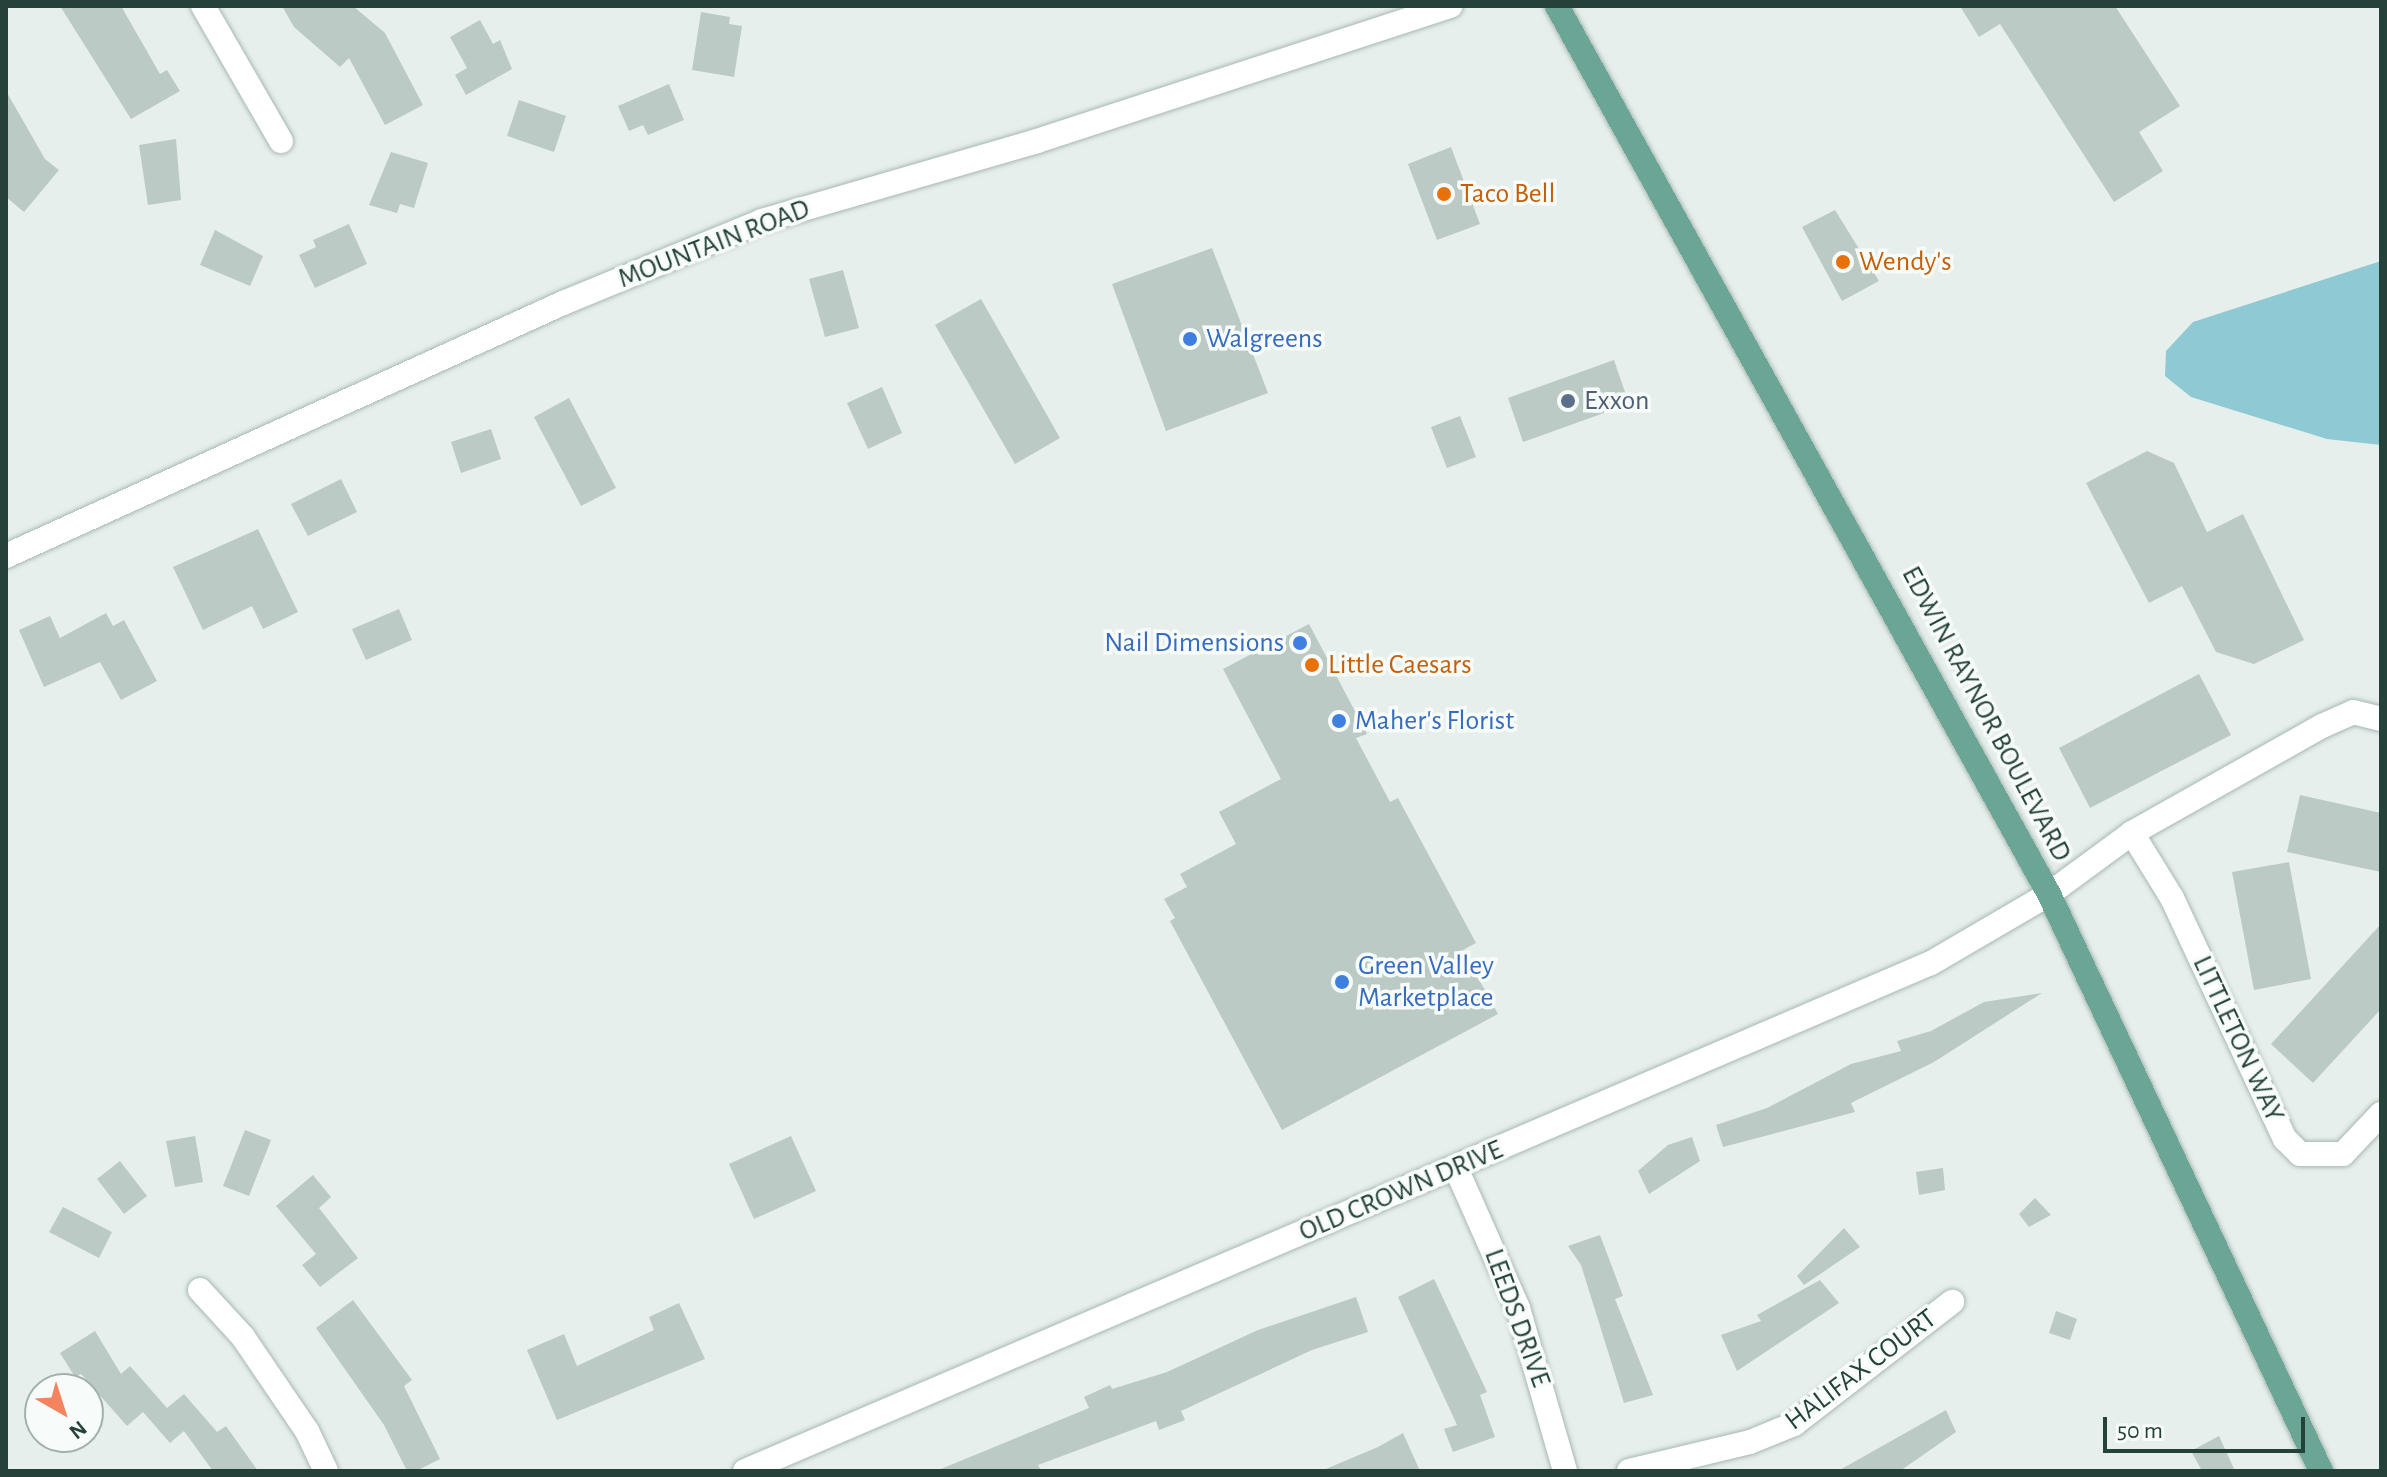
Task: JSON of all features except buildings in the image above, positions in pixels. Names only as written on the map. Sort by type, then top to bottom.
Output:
[{"type":"main road","name":"EDWIN RAYNOR BOULEVARD","points":[[1557,6],[2049,894],[2321,1471]]},
{"type":"street","points":[[203,6],[281,141]]},
{"type":"street","name":"MOUNTAIN ROAD","points":[[6,556],[549,309],[762,221],[1037,141],[1451,6]]},
{"type":"street","points":[[2049,894],[2132,833],[2332,722],[2353,712],[2381,719]]},
{"type":"street","name":"LITTLETON WAY","points":[[2132,833],[2166,888],[2285,1139],[2300,1154],[2343,1154],[2381,1114]]},
{"type":"street","name":"OLD CROWN DRIVE","points":[[745,1471],[1931,963],[2049,894]]},
{"type":"street","name":"LEEDS DRIVE","points":[[1456,1168],[1518,1308],[1565,1471]]},
{"type":"street","points":[[200,1290],[243,1337],[307,1431],[326,1471]]},
{"type":"street","name":"HALIFAX COURT","points":[[1629,1471],[1750,1442],[1794,1424],[1952,1302]]},
{"type":"water","points":[[2381,261],[2381,445],[2327,439],[2191,397],[2165,376],[2166,351],[2193,322]]},
{"type":"place","name":"Taco Bell","points":[[1444,194]]},
{"type":"place","name":"Wendy's","points":[[1843,262]]},
{"type":"place","name":"Walgreens","points":[[1190,339]]},
{"type":"place","name":"Exxon","points":[[1568,401]]},
{"type":"place","name":"Nail Dimensions","points":[[1300,643]]},
{"type":"place","name":"Little Caesars","points":[[1312,665]]},
{"type":"place","name":"Maher's Florist","points":[[1339,721]]},
{"type":"place","name":"Green Valley Marketplace","points":[[1342,982]]}]
